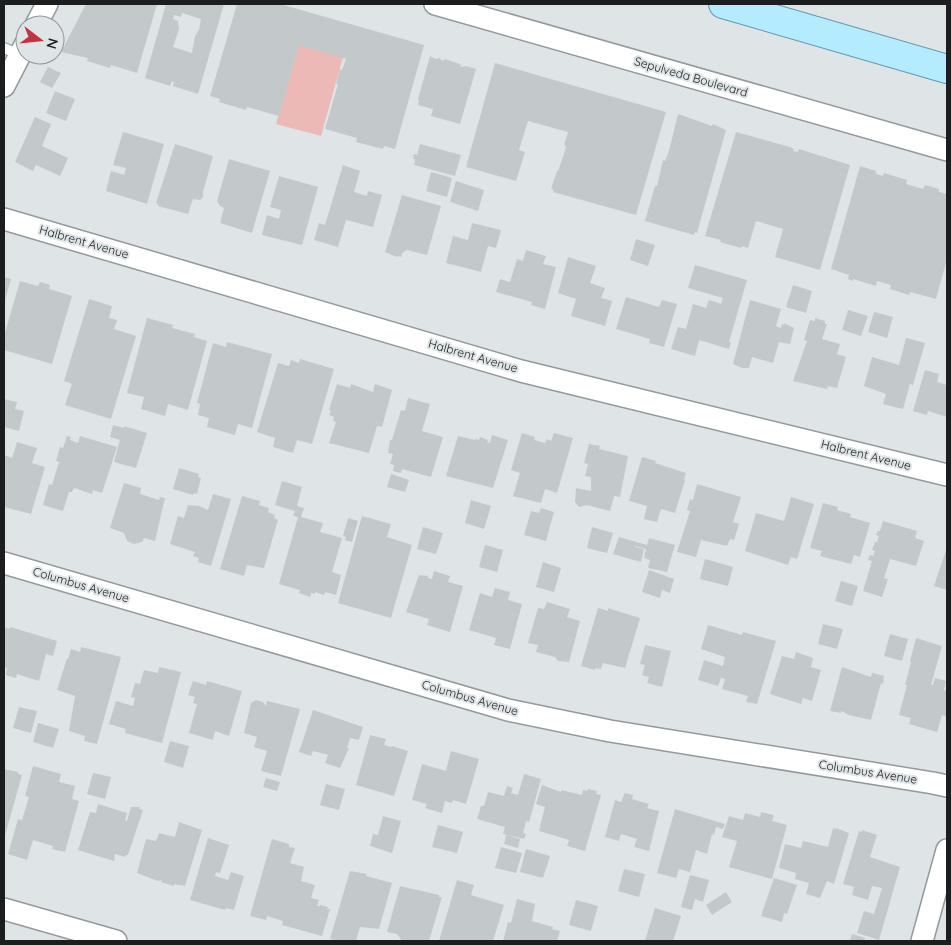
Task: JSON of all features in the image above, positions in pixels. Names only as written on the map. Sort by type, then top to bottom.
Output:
[{"type":"main road","points":[[723,4],[947,69]]},
{"type":"street","name":"Sepulveda Boulevard","points":[[435,4],[947,150]]},
{"type":"street","points":[[4,86],[15,53]]},
{"type":"street","name":"Halbrent Avenue","points":[[4,219],[521,371],[947,475]]},
{"type":"street","name":"Columbus Avenue","points":[[4,563],[508,710],[610,730],[947,786]]},
{"type":"street","points":[[922,941],[947,850]]},
{"type":"street","points":[[4,909],[116,941]]},
{"type":"shaded area","points":[[299,44],[343,57],[321,136],[276,124]]},
{"type":"building","points":[[86,4],[157,4],[137,73],[111,65],[110,68],[87,61],[88,58],[65,53],[65,44]]},
{"type":"building","points":[[166,4],[224,4],[198,94],[173,86],[174,82],[172,81],[170,86],[145,78]],"holes":[[[182,13],[201,19],[192,53],[173,47],[179,29],[178,21],[173,19],[174,15],[181,17]]]},
{"type":"building","points":[[237,4],[280,4],[424,45],[395,149],[384,146],[383,149],[356,142],[357,138],[325,129],[338,84],[336,84],[340,69],[342,70],[346,59],[299,45],[279,116],[247,107],[246,110],[219,102],[220,99],[210,96]]},
{"type":"building","points":[[430,56],[460,64],[461,67],[466,66],[476,69],[460,124],[431,116],[433,109],[418,105]]},
{"type":"building","points":[[495,63],[666,112],[636,215],[553,192],[554,190],[551,189],[564,154],[566,146],[564,145],[568,132],[528,121],[519,150],[525,152],[516,181],[466,167]]},
{"type":"building","points":[[48,67],[61,73],[52,88],[40,82]]},
{"type":"building","points":[[55,91],[75,99],[66,121],[46,113]]},
{"type":"building","points":[[678,114],[712,126],[713,124],[726,130],[697,233],[695,232],[694,235],[645,221],[655,186],[657,186],[663,160],[665,161],[669,151]]},
{"type":"building","points":[[35,117],[51,124],[42,146],[68,158],[60,176],[36,165],[33,171],[15,162]]},
{"type":"building","points":[[123,132],[164,144],[147,204],[106,191],[111,171],[124,175],[126,168],[113,165]]},
{"type":"building","points":[[736,132],[790,147],[794,149],[793,151],[798,152],[799,149],[850,165],[820,270],[775,257],[783,229],[756,221],[748,248],[742,246],[741,248],[705,236]]},
{"type":"building","points":[[175,144],[213,156],[203,197],[200,200],[193,199],[188,214],[158,206],[156,203]]},
{"type":"building","points":[[420,144],[461,155],[455,176],[414,165],[414,154],[417,155]]},
{"type":"building","points":[[229,159],[270,171],[252,233],[220,223],[224,208],[217,201]]},
{"type":"building","points":[[343,165],[360,171],[354,192],[367,196],[368,191],[382,195],[373,227],[346,220],[338,247],[314,240],[319,223],[325,225]]},
{"type":"building","points":[[860,166],[876,171],[876,174],[883,176],[884,173],[907,180],[906,184],[923,189],[925,185],[939,189],[939,192],[947,194],[947,259],[936,299],[910,292],[909,295],[890,289],[891,285],[877,281],[876,286],[853,279],[853,281],[848,279],[849,275],[831,269]]},
{"type":"building","points":[[431,172],[452,178],[447,197],[426,191]]},
{"type":"building","points":[[279,176],[318,187],[302,245],[262,235],[267,215],[279,219],[281,210],[270,207]]},
{"type":"building","points":[[456,181],[484,190],[478,211],[450,202]]},
{"type":"building","points":[[402,195],[441,206],[427,255],[407,250],[402,253],[401,257],[397,257],[385,252]]},
{"type":"building","points":[[472,223],[501,230],[496,248],[488,246],[481,272],[446,263],[453,236],[468,240]]},
{"type":"building","points":[[636,239],[655,245],[648,266],[630,260]]},
{"type":"building","points":[[526,250],[546,256],[543,264],[556,267],[545,309],[531,305],[532,302],[496,292],[500,279],[510,282],[517,259],[523,261]]},
{"type":"building","points":[[568,257],[596,266],[590,283],[605,288],[601,298],[612,301],[605,326],[571,316],[576,299],[558,293]]},
{"type":"building","points":[[695,265],[747,280],[729,342],[731,343],[729,349],[699,340],[695,356],[671,349],[678,327],[686,329],[693,304],[706,308],[709,300],[721,304],[723,298],[688,288]]},
{"type":"building","points":[[4,277],[11,279],[4,304]]},
{"type":"building","points":[[20,281],[38,286],[40,282],[50,285],[49,289],[72,296],[52,364],[4,350],[4,336]]},
{"type":"building","points":[[793,285],[812,291],[806,313],[786,307]]},
{"type":"building","points":[[626,297],[659,307],[662,300],[677,304],[664,347],[649,343],[650,339],[616,329]]},
{"type":"building","points":[[89,299],[112,306],[109,318],[117,320],[114,329],[136,336],[111,419],[65,405],[72,384],[64,381]]},
{"type":"building","points":[[750,300],[781,309],[776,326],[781,328],[784,323],[794,328],[790,344],[779,342],[773,363],[752,357],[749,368],[742,368],[733,364]]},
{"type":"building","points":[[848,310],[868,316],[861,336],[842,330]]},
{"type":"building","points":[[874,312],[893,317],[887,338],[868,332]]},
{"type":"building","points":[[147,318],[173,325],[172,328],[195,334],[194,337],[207,341],[188,410],[168,404],[165,416],[141,409],[144,397],[127,393]]},
{"type":"building","points":[[815,318],[825,321],[825,324],[827,324],[822,339],[840,344],[837,354],[846,357],[837,388],[828,386],[827,389],[793,381],[807,341],[804,340],[810,320],[815,321]]},
{"type":"building","points":[[906,338],[925,343],[913,385],[910,384],[903,409],[883,404],[886,394],[864,386],[872,357],[899,365]]},
{"type":"building","points":[[227,342],[272,354],[252,428],[238,424],[235,435],[207,427],[209,418],[198,415],[200,404],[197,403],[213,343],[226,347]]},
{"type":"building","points":[[300,359],[334,369],[312,444],[297,440],[293,453],[273,447],[275,438],[257,432],[278,363],[289,366],[291,360],[299,363]]},
{"type":"building","points":[[925,370],[939,374],[937,382],[947,385],[947,417],[928,411],[927,415],[913,411]]},
{"type":"building","points":[[337,384],[350,388],[351,384],[373,392],[375,384],[392,390],[382,427],[377,426],[369,453],[329,443],[336,422],[333,421],[334,417],[329,415],[331,411],[329,410]]},
{"type":"building","points":[[408,398],[430,404],[422,431],[443,437],[431,477],[402,469],[401,473],[393,471],[394,465],[390,464],[393,454],[388,453],[390,440],[392,440],[401,410],[405,411]]},
{"type":"building","points":[[4,399],[17,402],[15,409],[24,411],[19,431],[4,427]]},
{"type":"building","points":[[113,425],[124,428],[124,426],[147,433],[136,468],[114,462],[120,440],[110,437]]},
{"type":"building","points":[[522,433],[535,437],[534,440],[545,443],[547,439],[551,441],[554,433],[573,438],[557,493],[545,489],[541,503],[513,496],[520,473],[511,470]]},
{"type":"building","points":[[492,435],[508,440],[493,488],[446,476],[458,436],[475,440],[479,440],[480,437],[488,440],[487,442],[490,443]]},
{"type":"building","points":[[67,436],[71,437],[70,440],[78,443],[80,436],[117,447],[102,493],[93,490],[92,494],[74,488],[72,492],[69,492],[63,511],[43,505],[49,484],[52,485],[59,462],[56,461],[60,447],[63,448]]},
{"type":"building","points":[[17,442],[37,448],[32,463],[45,467],[31,514],[4,507],[4,455],[12,458]]},
{"type":"building","points":[[589,444],[600,446],[599,449],[628,456],[620,497],[614,496],[610,511],[587,505],[579,507],[575,502],[576,488],[591,491],[591,477],[585,476],[588,464],[584,463]]},
{"type":"building","points":[[642,457],[686,473],[675,513],[661,509],[657,522],[644,519],[647,506],[629,501]]},
{"type":"building","points":[[179,468],[199,474],[198,477],[201,478],[197,494],[194,493],[193,495],[173,489]]},
{"type":"building","points":[[391,474],[409,480],[405,492],[387,487]]},
{"type":"building","points":[[282,481],[302,487],[297,506],[304,508],[301,517],[323,523],[320,532],[342,538],[332,572],[341,575],[336,595],[325,592],[324,595],[315,592],[315,594],[311,593],[310,597],[299,593],[300,590],[279,584],[298,517],[293,516],[295,511],[275,505]]},
{"type":"building","points":[[124,483],[141,488],[140,494],[159,500],[160,497],[165,498],[155,541],[144,538],[142,542],[134,544],[127,541],[124,533],[110,528]]},
{"type":"building","points":[[697,484],[741,497],[733,522],[739,524],[734,540],[730,539],[727,546],[701,540],[696,557],[677,552],[690,511],[687,510],[690,499],[693,500]]},
{"type":"building","points":[[213,494],[231,499],[211,566],[198,562],[199,558],[193,556],[195,552],[170,544],[178,516],[184,518],[188,505],[199,506],[208,510]]},
{"type":"building","points":[[242,496],[260,501],[259,505],[269,508],[268,512],[275,515],[274,518],[278,520],[264,568],[247,565],[244,576],[220,569]]},
{"type":"building","points":[[791,497],[814,504],[797,559],[791,557],[788,565],[745,551],[756,513],[784,521]]},
{"type":"building","points":[[471,500],[491,506],[484,529],[465,523]]},
{"type":"building","points":[[823,503],[838,507],[837,510],[851,514],[850,517],[870,523],[860,557],[854,555],[851,564],[820,556],[822,551],[810,548]]},
{"type":"building","points":[[541,508],[554,512],[546,541],[524,535],[531,511],[539,513]]},
{"type":"building","points":[[362,516],[391,524],[387,537],[412,545],[391,618],[338,603]]},
{"type":"building","points":[[348,518],[358,521],[352,542],[345,540],[346,537],[343,536]]},
{"type":"building","points":[[883,521],[917,531],[915,538],[924,541],[916,566],[890,559],[884,578],[888,579],[882,597],[863,591],[872,561],[868,560],[875,551],[872,550],[879,536],[876,535],[880,531]]},
{"type":"building","points":[[423,527],[443,533],[436,554],[417,549]]},
{"type":"building","points":[[592,527],[613,533],[607,553],[587,548]]},
{"type":"building","points":[[619,537],[647,545],[649,538],[675,545],[667,572],[648,568],[650,560],[644,558],[646,549],[635,546],[644,549],[641,562],[613,554]]},
{"type":"building","points":[[485,545],[503,550],[497,572],[479,567]]},
{"type":"building","points":[[947,547],[947,590],[934,586]]},
{"type":"building","points":[[705,559],[733,567],[728,586],[700,579]]},
{"type":"building","points":[[543,562],[561,568],[554,592],[536,587]]},
{"type":"building","points":[[649,570],[674,579],[670,593],[662,590],[660,598],[642,592]]},
{"type":"building","points":[[434,571],[450,576],[448,582],[463,586],[450,632],[427,625],[429,619],[406,612],[419,575],[428,576],[428,578],[432,579]]},
{"type":"building","points":[[841,581],[858,586],[852,606],[835,601]]},
{"type":"building","points":[[495,588],[510,592],[508,600],[522,604],[510,649],[494,645],[496,638],[469,630],[480,593],[492,597]]},
{"type":"building","points":[[547,602],[570,609],[567,617],[580,621],[569,662],[558,661],[555,657],[536,652],[538,645],[528,643],[538,608],[544,609]]},
{"type":"building","points":[[598,608],[608,611],[608,608],[640,618],[625,668],[603,663],[601,669],[595,668],[595,670],[581,666]]},
{"type":"building","points":[[823,624],[843,629],[837,649],[818,644]]},
{"type":"building","points":[[708,625],[742,635],[743,632],[776,641],[757,704],[746,702],[748,696],[722,689],[725,679],[721,678],[718,686],[698,680],[704,660],[723,666],[725,657],[701,649]]},
{"type":"building","points":[[4,627],[10,629],[10,627],[57,641],[53,656],[46,654],[39,681],[17,674],[16,678],[6,675],[7,668],[4,667]]},
{"type":"building","points":[[890,634],[908,639],[902,661],[884,656]]},
{"type":"building","points":[[916,638],[942,646],[931,685],[933,685],[935,678],[946,681],[944,690],[947,691],[947,717],[942,715],[937,732],[909,724],[911,718],[899,715]]},
{"type":"building","points":[[645,645],[671,651],[662,687],[647,683],[649,677],[642,675],[645,665],[640,664]]},
{"type":"building","points":[[81,647],[121,657],[97,744],[84,741],[85,736],[69,731],[75,696],[57,690],[71,649],[80,652]]},
{"type":"building","points":[[796,652],[813,658],[811,667],[821,670],[812,701],[803,698],[801,704],[770,694],[782,656],[794,659]]},
{"type":"building","points":[[159,667],[181,672],[162,743],[125,733],[126,729],[109,724],[116,701],[133,706],[135,698],[131,697],[135,683],[140,684],[144,670],[158,673]]},
{"type":"building","points":[[842,667],[871,677],[872,673],[884,676],[871,720],[849,715],[841,711],[841,713],[830,711]]},
{"type":"building","points":[[193,681],[206,685],[207,681],[242,691],[229,736],[215,731],[213,740],[189,733],[197,704],[193,703],[195,697],[188,695]]},
{"type":"building","points":[[256,700],[263,702],[266,706],[267,701],[300,709],[281,776],[261,771],[267,751],[254,747],[257,737],[244,733],[251,703]]},
{"type":"building","points":[[19,707],[37,711],[31,733],[13,728]]},
{"type":"building","points":[[313,710],[363,727],[359,740],[350,738],[347,748],[349,748],[340,768],[325,763],[328,755],[313,751],[311,756],[299,752]]},
{"type":"building","points":[[38,723],[59,729],[53,748],[33,742]]},
{"type":"building","points":[[370,735],[386,739],[384,745],[408,751],[394,796],[356,785]]},
{"type":"building","points":[[170,741],[189,746],[183,768],[164,762]]},
{"type":"building","points":[[451,751],[479,759],[466,804],[453,800],[452,803],[445,801],[442,813],[425,808],[427,804],[412,800],[422,764],[446,771]]},
{"type":"building","points":[[33,766],[61,774],[59,782],[75,786],[72,799],[79,801],[65,852],[52,849],[53,846],[33,840],[27,860],[8,854],[18,819],[22,820],[29,797],[25,796]]},
{"type":"building","points":[[4,769],[18,772],[18,774],[22,775],[4,839]]},
{"type":"building","points":[[93,773],[111,777],[105,799],[87,794]]},
{"type":"building","points":[[524,774],[541,779],[529,822],[526,821],[523,833],[526,834],[524,839],[503,834],[505,827],[477,819],[481,806],[484,806],[488,792],[504,796],[507,786],[513,788],[511,793],[518,795]]},
{"type":"building","points":[[266,778],[280,782],[277,791],[263,787]]},
{"type":"building","points":[[326,784],[345,789],[339,810],[320,805]]},
{"type":"building","points":[[542,785],[561,792],[561,790],[582,795],[583,790],[587,791],[588,789],[597,791],[596,794],[601,795],[585,851],[567,846],[569,840],[539,831],[545,807],[536,804]]},
{"type":"building","points":[[625,793],[633,795],[632,799],[649,804],[647,808],[659,811],[649,851],[634,847],[637,839],[621,834],[619,841],[605,837],[615,800],[621,802]]},
{"type":"building","points":[[98,804],[127,813],[125,820],[127,821],[131,807],[140,807],[139,809],[143,810],[128,855],[125,857],[115,854],[114,861],[78,850],[90,812],[96,813]]},
{"type":"building","points":[[675,809],[725,824],[723,829],[716,827],[714,835],[712,834],[707,854],[696,850],[690,872],[679,869],[676,878],[657,873]]},
{"type":"building","points":[[761,812],[774,815],[772,821],[787,825],[772,879],[729,867],[737,841],[722,837],[729,816],[743,820],[745,813],[760,817]]},
{"type":"building","points":[[383,816],[401,821],[392,853],[370,846],[373,834],[378,835]]},
{"type":"building","points":[[179,822],[202,830],[185,886],[174,884],[174,886],[161,882],[162,880],[158,881],[137,873],[146,839],[156,841],[159,833],[175,837]]},
{"type":"building","points":[[438,825],[463,832],[457,853],[432,847]]},
{"type":"building","points":[[833,828],[849,833],[834,884],[827,881],[820,898],[806,894],[809,883],[795,879],[796,873],[779,868],[785,844],[801,848],[803,841],[828,847]]},
{"type":"building","points":[[862,830],[877,835],[870,857],[900,867],[879,940],[857,933],[864,911],[874,914],[882,888],[872,886],[868,900],[852,895],[854,887],[843,884],[859,831],[862,832]]},
{"type":"building","points":[[506,835],[520,839],[518,848],[504,844]]},
{"type":"building","points":[[208,838],[229,845],[220,873],[216,872],[215,876],[228,880],[231,872],[244,876],[234,910],[226,908],[225,910],[190,900]]},
{"type":"building","points":[[272,839],[289,844],[289,847],[295,848],[290,863],[304,867],[301,881],[315,885],[311,898],[319,900],[317,906],[320,905],[330,909],[322,936],[282,925],[283,921],[267,916],[266,920],[250,916]]},
{"type":"building","points":[[501,847],[522,853],[516,873],[495,868]]},
{"type":"building","points":[[526,849],[550,856],[543,878],[520,872]]},
{"type":"building","points":[[624,869],[645,874],[639,897],[618,891]]},
{"type":"building","points":[[350,871],[367,874],[366,876],[392,883],[379,929],[360,927],[356,941],[330,939]]},
{"type":"building","points":[[690,875],[709,880],[703,902],[695,899],[692,910],[681,907]]},
{"type":"building","points":[[774,878],[797,885],[787,914],[784,913],[782,922],[761,916]]},
{"type":"building","points":[[457,880],[474,885],[471,895],[504,905],[493,941],[439,941]]},
{"type":"building","points":[[400,886],[442,897],[429,941],[402,941],[397,934],[387,932]]},
{"type":"building","points":[[726,892],[732,902],[712,915],[706,905]]},
{"type":"building","points":[[517,899],[535,904],[532,921],[560,931],[557,941],[503,941],[508,922],[511,923]]},
{"type":"building","points":[[576,900],[598,906],[591,931],[569,925]]},
{"type":"building","points":[[655,908],[681,916],[673,941],[645,941]]},
{"type":"building","points":[[852,934],[865,938],[864,941],[850,941]]}]
